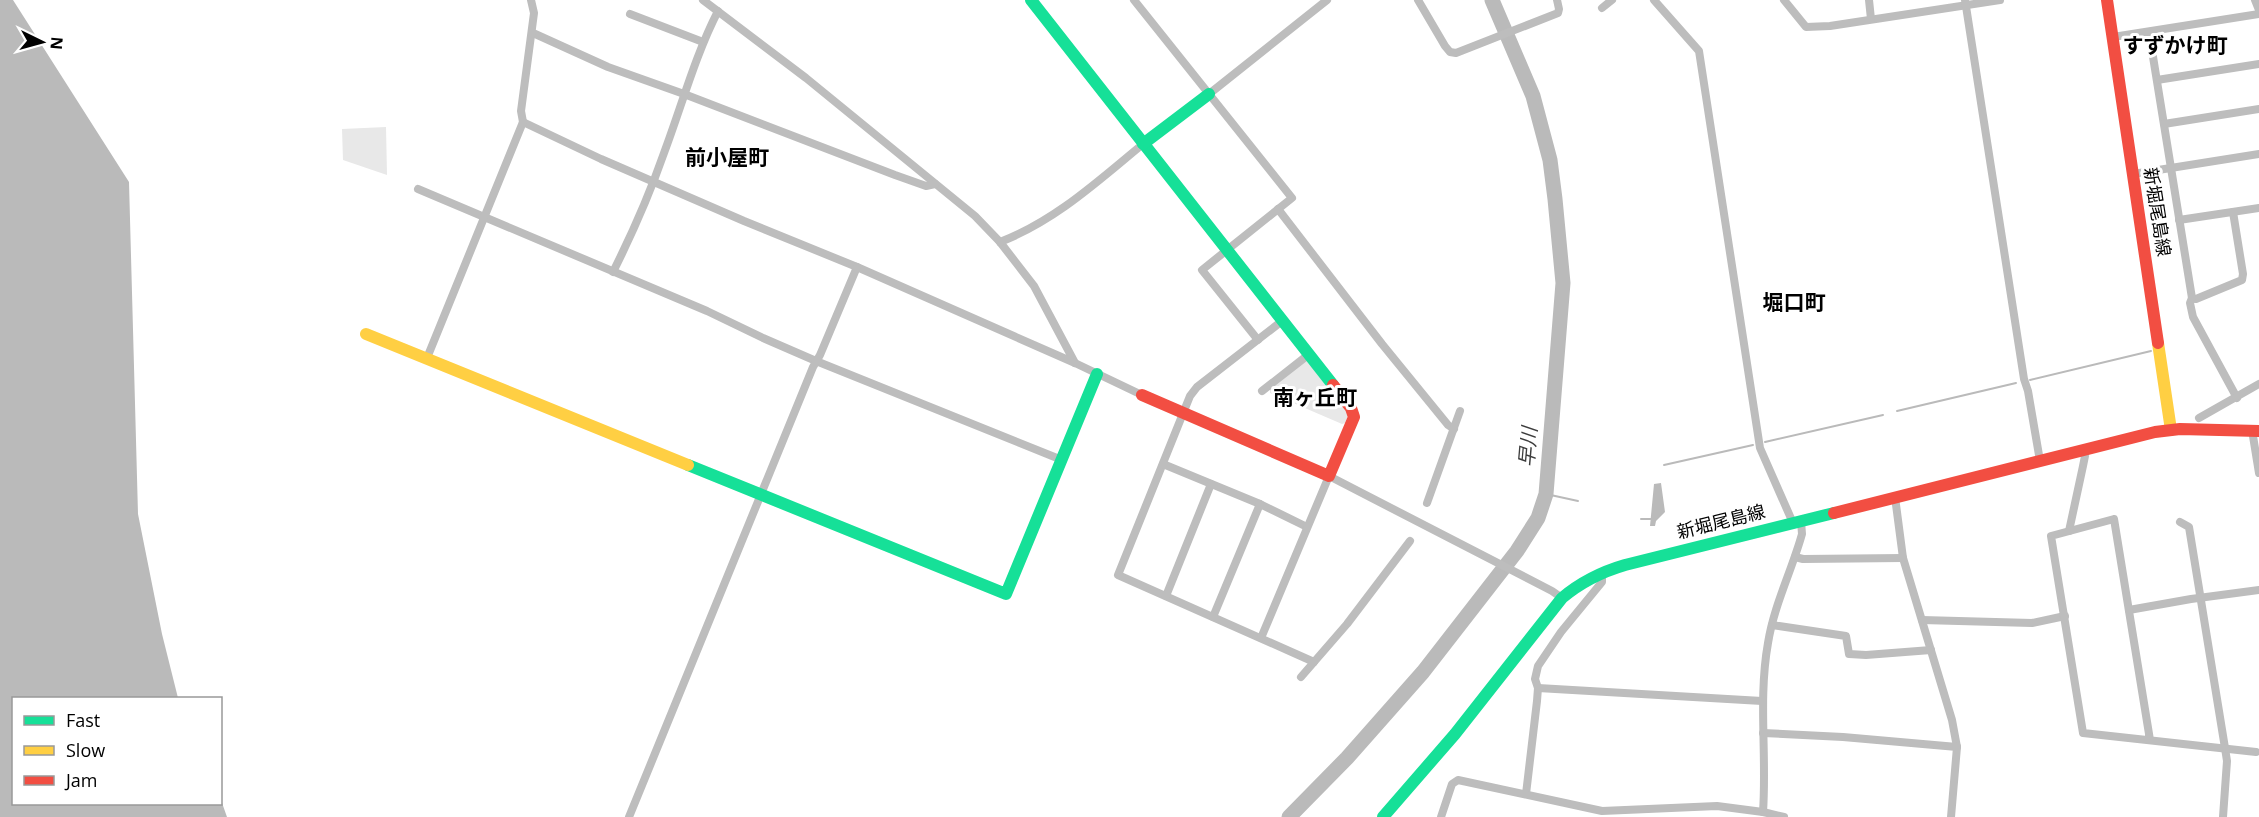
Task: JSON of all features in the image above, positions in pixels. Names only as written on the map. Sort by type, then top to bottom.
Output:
[{"type":"street","points":[[427,358],[523,122],[521,111],[533,33],[534,13],[531,0]]},
{"type":"street","points":[[703,0],[806,78],[975,216],[1034,286],[1075,363]]},
{"type":"street","points":[[1031,0],[1354,414],[1261,638]]},
{"type":"street","points":[[1134,0],[1292,198],[1202,270],[1258,340]]},
{"type":"street","points":[[1000,243],[1050,219],[1327,0]]},
{"type":"street","points":[[1418,0],[1445,46],[1450,52],[1460,52],[1551,17],[1558,13],[1557,0]]},
{"type":"street","points":[[1602,8],[1612,0]]},
{"type":"street","points":[[1654,0],[1699,51],[1760,448],[1802,534],[1772,625],[1767,652],[1762,701],[1766,774],[1763,812]]},
{"type":"street","points":[[1784,0],[1806,27],[1830,26],[1965,3],[2000,0]]},
{"type":"street","points":[[1869,0],[1871,19]]},
{"type":"street","name":"新堀尾島線","points":[[2107,0],[2171,430]]},
{"type":"street","points":[[2113,37],[2259,12],[2255,0]]},
{"type":"street","points":[[1965,3],[2024,379],[2040,461]]},
{"type":"street","points":[[613,272],[654,181],[703,42],[718,10]]},
{"type":"street","points":[[630,14],[703,42]]},
{"type":"street","points":[[2150,32],[2192,298],[2190,303],[2193,317],[2237,398]]},
{"type":"street","points":[[533,33],[608,67],[905,179],[926,186],[935,184]]},
{"type":"street","points":[[2157,80],[2259,64]]},
{"type":"street","points":[[2164,124],[2259,109]]},
{"type":"street","points":[[523,122],[601,159],[857,267],[1329,476],[1562,598]]},
{"type":"street","points":[[2133,174],[2259,154]]},
{"type":"street","points":[[418,189],[707,311],[816,361],[1062,460]]},
{"type":"street","points":[[2179,220],[2259,208]]},
{"type":"street","points":[[1278,209],[1382,344],[1448,425],[1454,429]]},
{"type":"street","points":[[2192,298],[2196,299],[2242,280],[2233,212]]},
{"type":"street","points":[[629,817],[816,361],[857,267]]},
{"type":"street","points":[[1282,321],[1197,387],[1191,396],[1118,575],[1314,662]]},
{"type":"street","points":[[366,334],[1006,594],[1097,374]]},
{"type":"street","points":[[1262,391],[1308,355]]},
{"type":"street","points":[[2199,418],[2259,384]]},
{"type":"street","points":[[1427,503],[1460,411]]},
{"type":"street","name":"新堀尾島線","points":[[1383,817],[1455,734],[1562,598],[1582,581],[1602,572],[2083,450],[2171,430],[2255,430]]},
{"type":"street","points":[[2255,430],[2259,473]]},
{"type":"street","points":[[2069,531],[2085,456],[2083,450]]},
{"type":"street","points":[[1163,464],[1260,504],[1307,527]]},
{"type":"street","points":[[1166,596],[1211,484]]},
{"type":"street","points":[[1895,497],[1903,558],[1952,720],[1957,747],[1951,817]]},
{"type":"street","points":[[1214,617],[1260,504]]},
{"type":"street","points":[[2150,740],[2114,519],[2051,536],[2084,734],[2256,752]]},
{"type":"street","points":[[2180,522],[2189,527],[2227,761],[2223,817]]},
{"type":"street","points":[[1301,677],[1347,624],[1410,541]]},
{"type":"street","points":[[1795,557],[1803,559],[1903,558]]},
{"type":"street","points":[[1526,794],[1538,688],[1535,680],[1538,666],[1561,632],[1602,582],[1602,572]]},
{"type":"street","points":[[2129,610],[2259,590]]},
{"type":"street","points":[[1922,620],[2032,622],[2065,616]]},
{"type":"street","points":[[1772,625],[1846,636],[1849,654],[1866,655],[1931,650]]},
{"type":"street","points":[[1538,688],[1762,701]]},
{"type":"street","points":[[1763,733],[1957,747]]},
{"type":"street","points":[[1441,817],[1452,784],[1458,780],[1602,811],[1717,807],[1752,814],[1763,812],[1784,817]]},
{"type":"shaded area","points":[[0,0],[13,0],[129,182],[138,514],[162,634],[178,697],[12,697],[12,805],[222,805],[222,803],[227,817],[0,817]]},
{"type":"shaded area","points":[[386,127],[387,175],[343,160],[342,129]]},
{"type":"shaded area","points":[[1307,361],[1346,410],[1348,416],[1345,423],[1342,424],[1270,393],[1270,388]]},
{"type":"shaded area","points":[[1661,483],[1665,512],[1656,521],[1655,526],[1650,526],[1654,484]]},
{"type":"waterway","name":"早川","points":[[1289,817],[1347,758],[1423,672],[1517,551],[1538,518],[1546,494],[1563,283],[1555,199],[1550,160],[1533,96],[1492,0]]},
{"type":"waterway","points":[[2030,380],[2151,351]]},
{"type":"waterway","points":[[1897,411],[2016,383]]},
{"type":"waterway","points":[[1765,442],[1883,415]]},
{"type":"waterway","points":[[1664,465],[1753,445]]},
{"type":"waterway","points":[[1546,494],[1578,501]]},
{"type":"waterway","points":[[1641,519],[1653,519]]},
{"type":"traffic: fast","points":[[1031,0],[1333,385]]},
{"type":"traffic: fast","points":[[1143,144],[1209,94]]},
{"type":"traffic: fast","points":[[688,465],[1006,594],[1097,374]]},
{"type":"traffic: fast","points":[[1383,817],[1455,734],[1562,598],[1576,587],[1600,574],[1625,565],[1834,513]]},
{"type":"traffic: slow","points":[[366,334],[688,465]]},
{"type":"traffic: slow","points":[[2158,343],[2171,430]]},
{"type":"traffic: jam","points":[[2107,0],[2158,343]]},
{"type":"traffic: jam","points":[[1142,395],[1329,476],[1354,417],[1351,408],[1333,385]]},
{"type":"traffic: jam","points":[[1834,513],[2155,432],[2180,429],[2259,431]]},
{"type":"district","name":"すずかけ町","points":[[2175,46]]},
{"type":"district","name":"前小屋町","points":[[727,158]]},
{"type":"district","name":"堀口町","points":[[1794,303]]},
{"type":"district","name":"南ヶ丘町","points":[[1315,398]]}]
